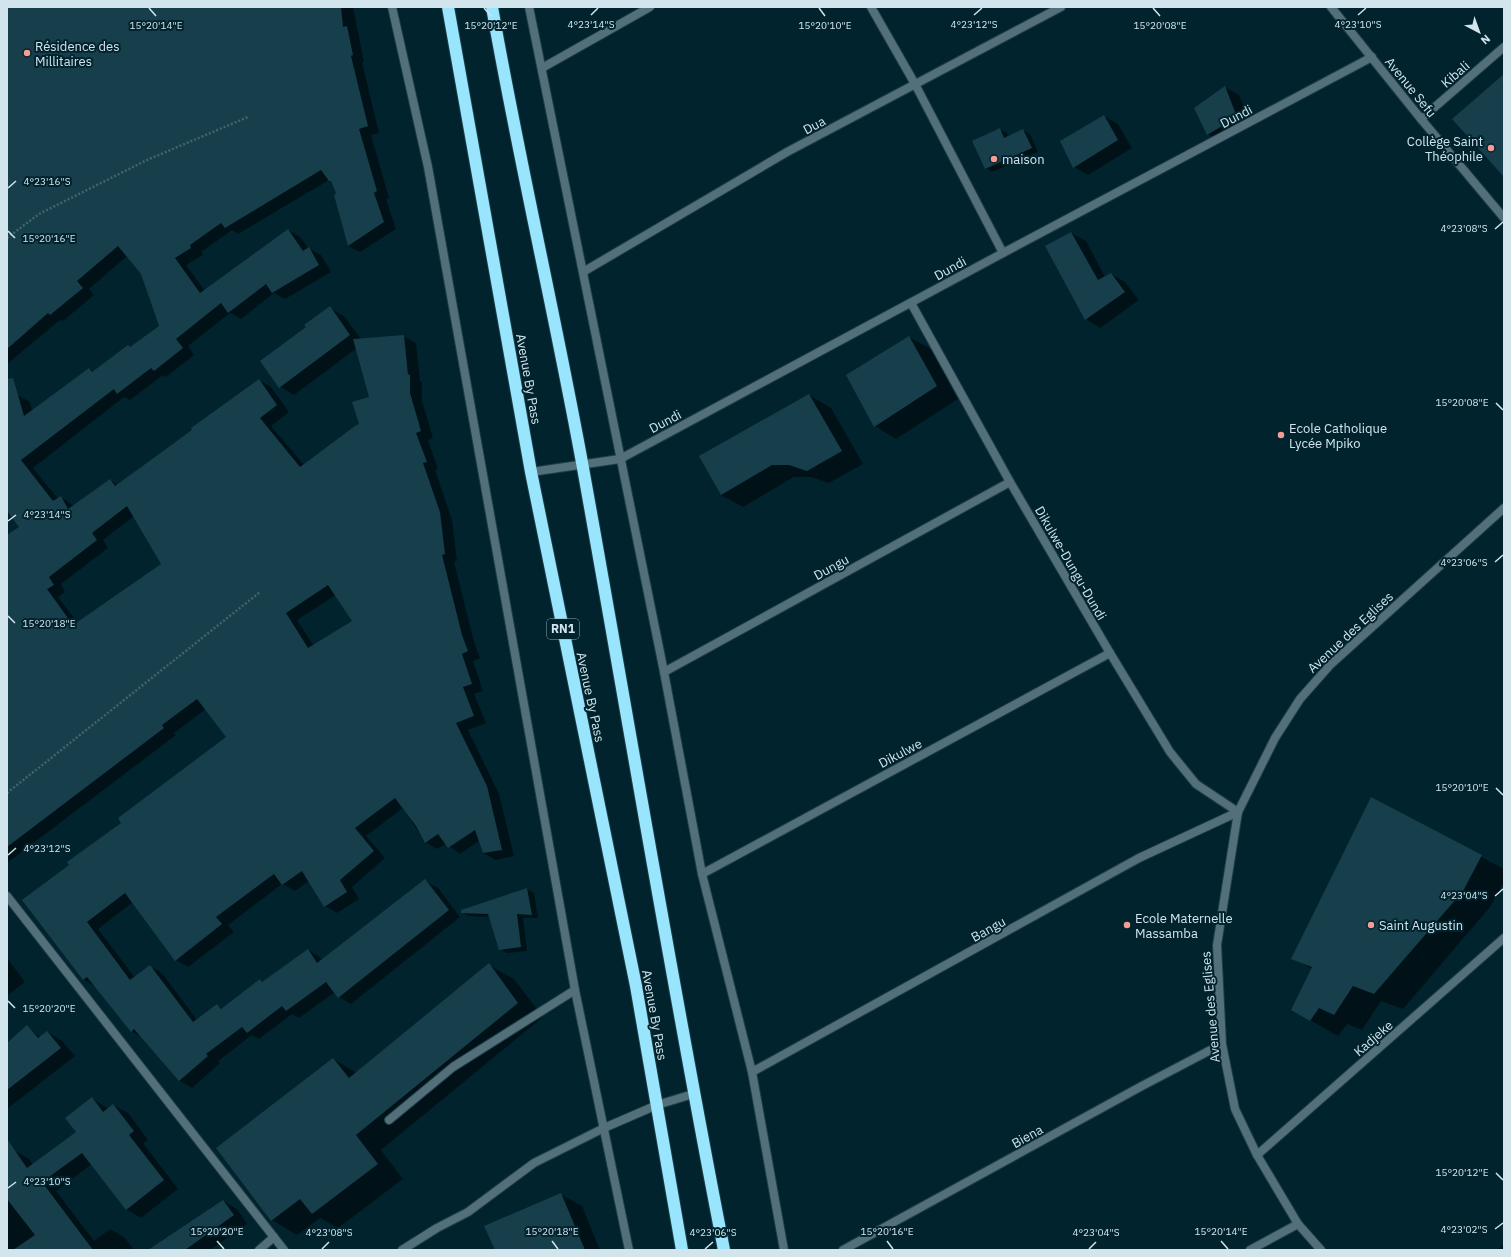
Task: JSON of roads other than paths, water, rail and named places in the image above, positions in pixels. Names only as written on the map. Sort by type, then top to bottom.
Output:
[{"type":"highway","name":"Avenue By Pass","points":[[448,7],[531,472],[636,986],[682,1250]]},
{"type":"highway","name":"Avenue By Pass","points":[[492,7],[511,113],[582,464],[693,1094],[724,1250]]},
{"type":"street","points":[[392,7],[428,167],[575,990],[629,1250]]},
{"type":"street","points":[[529,7],[664,672],[702,874],[752,1072],[784,1250]]},
{"type":"street","points":[[542,68],[650,7]]},
{"type":"street","points":[[871,7],[915,84],[1003,253]]},
{"type":"street","name":"Dua","points":[[583,272],[787,152],[1061,7]]},
{"type":"street","name":"Avenue Sefu","points":[[1332,7],[1421,119],[1504,218]]},
{"type":"street","name":"Kibali","points":[[1421,119],[1504,47]]},
{"type":"street","name":"Dundi","points":[[531,472],[620,459],[1003,253],[1372,58]]},
{"type":"street","name":"Dikulwe-Dungu-Dundi","points":[[911,303],[1010,482],[1170,752],[1196,784],[1238,812]]},
{"type":"street","name":"Dungu","points":[[664,672],[1010,482]]},
{"type":"street","name":"Avenue des Eglises","points":[[1321,1250],[1298,1224],[1257,1155],[1235,1109],[1222,1044],[1217,945],[1238,812],[1275,738],[1300,699],[1330,665],[1504,508]]},
{"type":"street","name":"Dikulwe","points":[[702,874],[1110,653]]},
{"type":"street","name":"Bangu","points":[[752,1072],[1139,858],[1238,812]]},
{"type":"street","points":[[7,896],[284,1250]]},
{"type":"street","name":"Kadjeke","points":[[1257,1155],[1504,938]]},
{"type":"street","points":[[389,1120],[453,1067],[575,990]]},
{"type":"street","name":"Biena","points":[[844,1250],[1140,1087],[1222,1044]]},
{"type":"street","points":[[402,1250],[437,1228],[468,1212],[534,1163],[604,1128],[657,1105],[693,1094]]},
{"type":"street","points":[[1250,1250],[1298,1224]]},
{"type":"street","points":[[259,1250],[274,1237]]},
{"type":"place","name":"Résidence des Millitaires","points":[[27,53]]},
{"type":"place","name":"Collège Saint Théophile","points":[[1491,148]]},
{"type":"place","name":"maison","points":[[994,159]]},
{"type":"place","name":"Ecole Catholique Lycée Mpiko","points":[[1281,435]]},
{"type":"place","name":"Ecole Maternelle Massamba","points":[[1127,925]]},
{"type":"place","name":"Saint Augustin","points":[[1371,925]]}]
